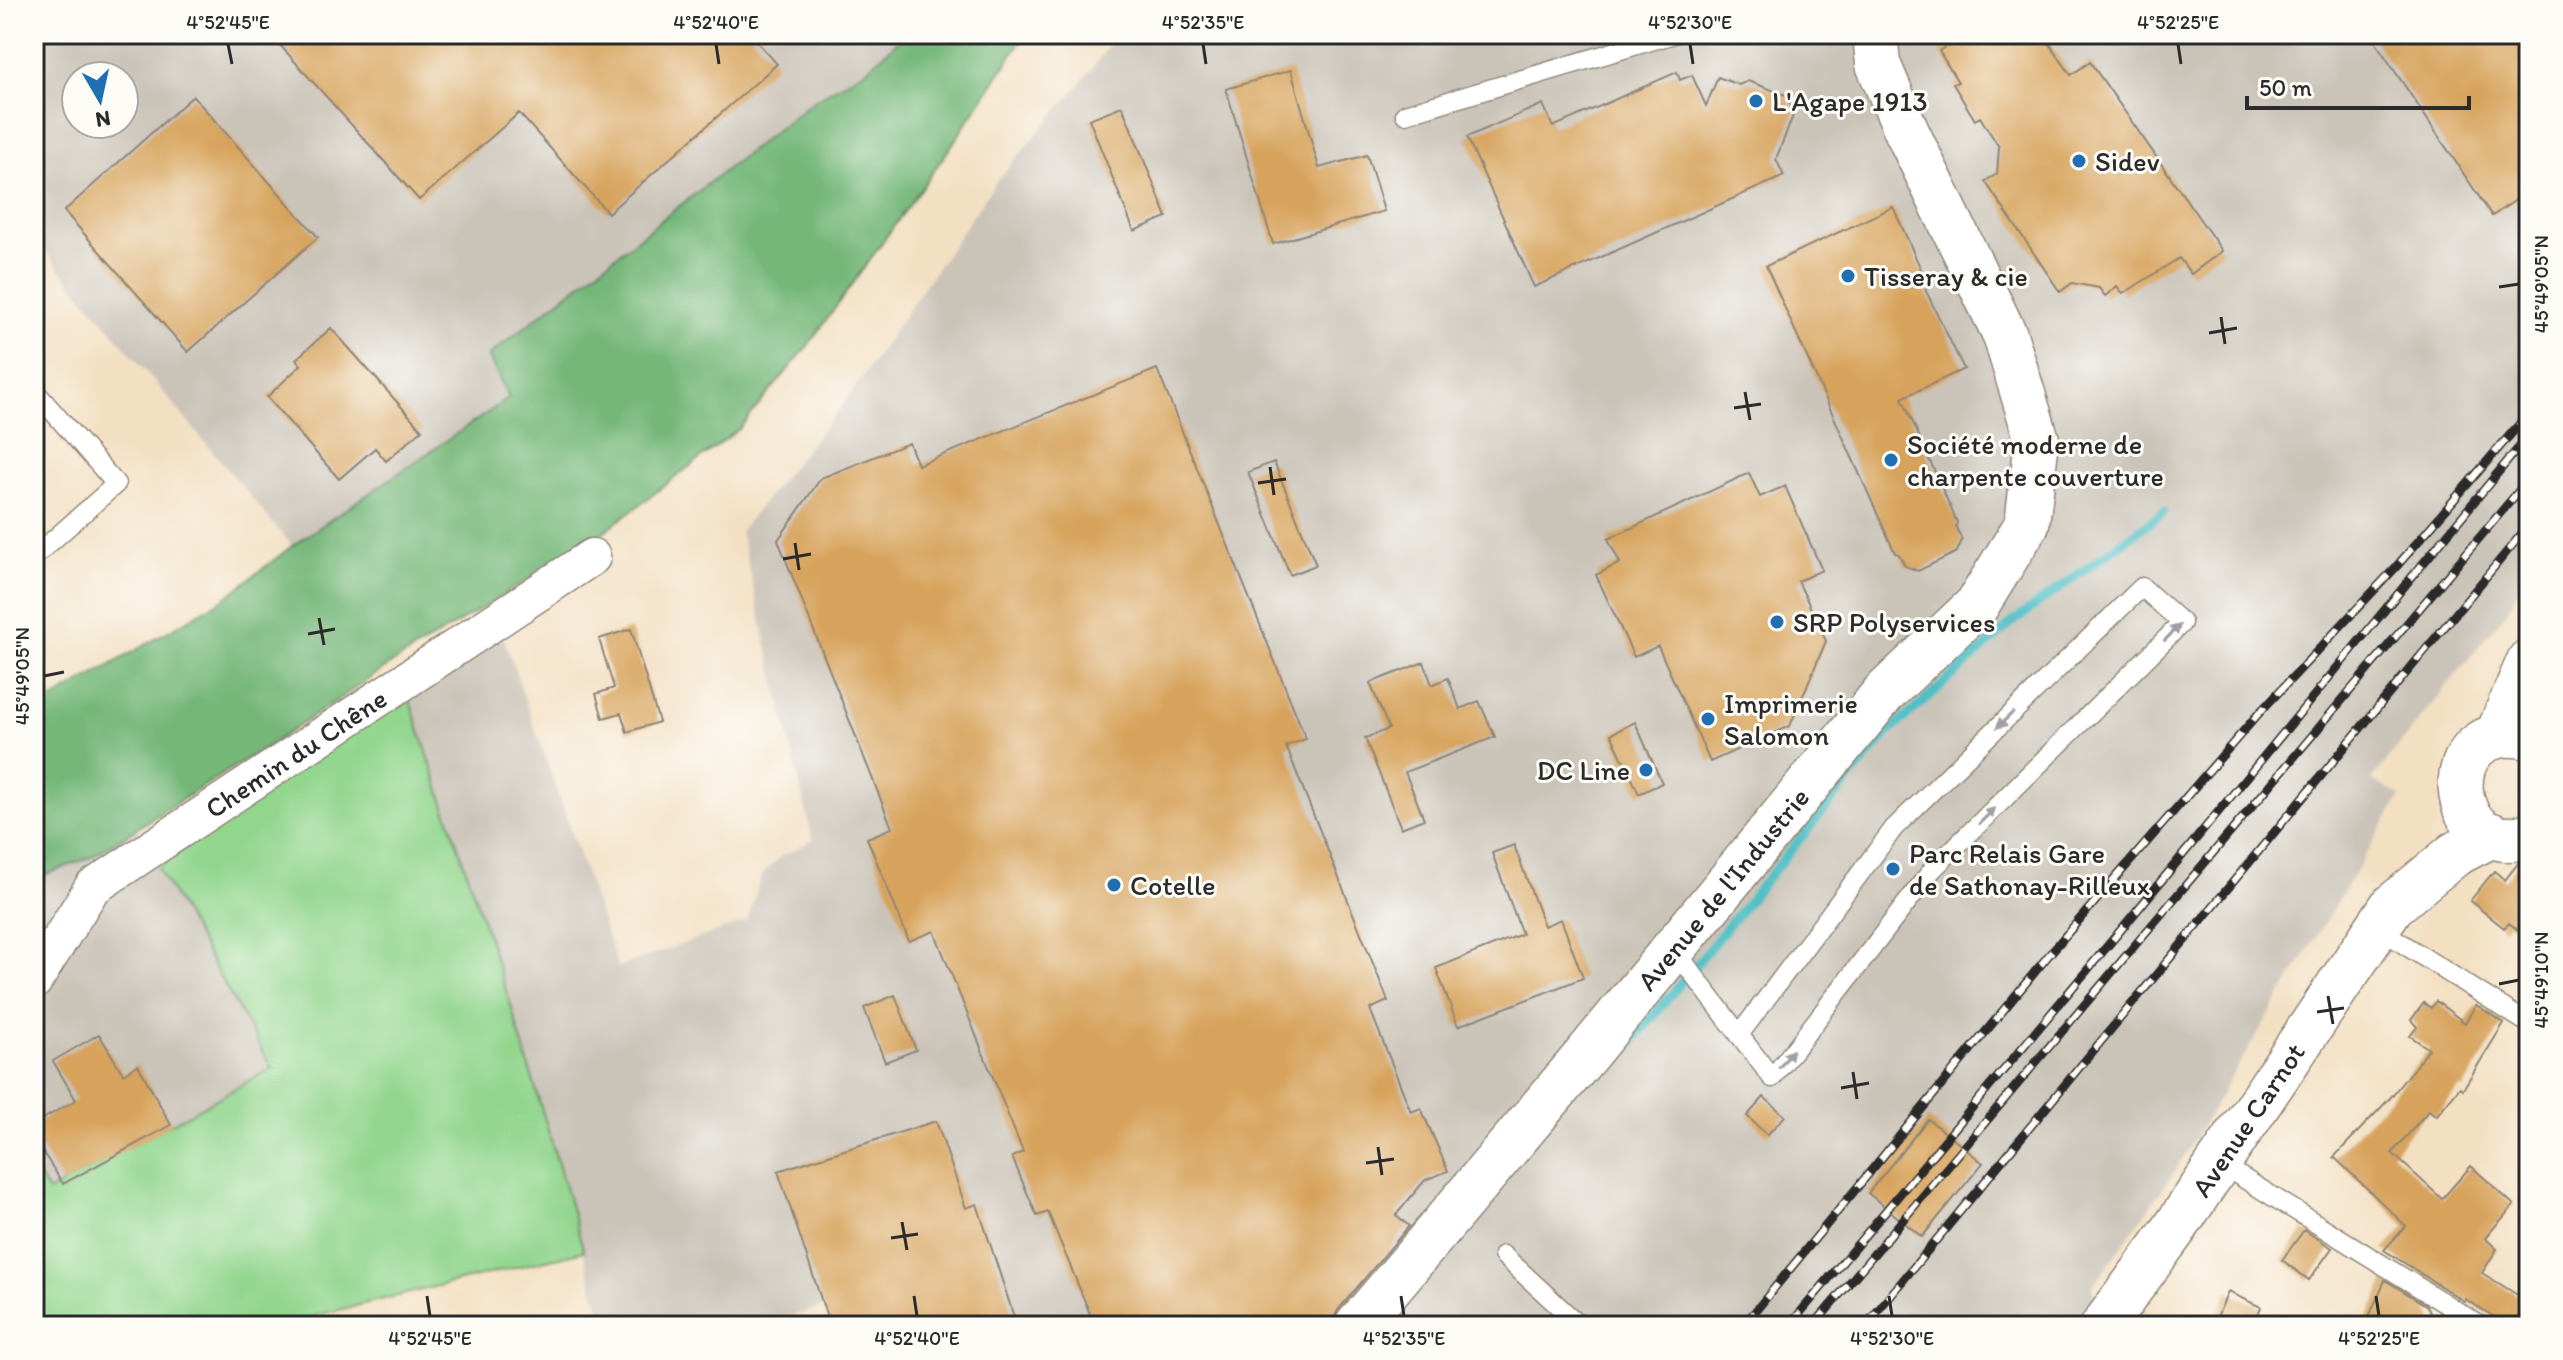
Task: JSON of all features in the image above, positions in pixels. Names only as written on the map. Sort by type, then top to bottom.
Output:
[{"type":"street","name":"Avenue de l'Industrie","points":[[1357,1326],[1674,949],[1884,693],[1977,605],[2027,524],[2037,440],[2005,335],[1901,118],[1878,64],[1875,34]]},
{"type":"street","name":"Chemin du Chêne","points":[[34,981],[92,888],[592,557]]},
{"type":"street","points":[[2495,827],[2460,796],[2463,766],[2483,743],[2513,737],[2529,661]]},
{"type":"street","name":"Avenue Carnot","points":[[2103,1326],[2219,1163],[2392,906],[2423,877],[2495,827]]},
{"type":"lane","points":[[1405,114],[1674,34]]},
{"type":"lane","points":[[34,390],[116,484],[34,557]]},
{"type":"lane","points":[[1674,949],[1739,1035],[1772,1078],[1932,870],[2182,623],[2142,587],[1894,828],[1739,1035]]},
{"type":"lane","points":[[2378,928],[2529,1024]]},
{"type":"lane","points":[[2219,1163],[2481,1326]]},
{"type":"lane","points":[[1503,1255],[1579,1325]]},
{"type":"shaded area","points":[[34,34],[906,34],[866,70],[816,99],[488,356],[510,397],[292,546],[34,238]]},
{"type":"shaded area","points":[[1114,34],[2529,34],[2529,570],[2508,610],[2371,780],[2401,796],[2173,1174],[2092,1287],[2096,1305],[2077,1326],[830,1326],[823,1307],[756,1326],[605,1326],[511,1006],[405,686],[499,625],[618,967],[747,921],[762,875],[780,857],[813,840],[740,531],[845,402],[995,183],[1079,85],[1104,53]]},
{"type":"shaded area","points":[[136,828],[272,1068],[47,1193],[34,1169],[34,888],[39,877],[91,857]]},
{"type":"green space","points":[[906,34],[1026,34],[950,148],[807,347],[739,429],[597,537],[393,663],[91,857],[39,877],[34,888],[34,710],[225,598],[292,546],[509,398],[488,356],[816,99],[866,70]]},
{"type":"green space","points":[[405,686],[511,1006],[584,1251],[272,1326],[34,1326],[34,1169],[48,1192],[272,1068],[158,868]]},
{"type":"building","points":[[270,34],[750,34],[777,64],[608,213],[519,113],[419,200]]},
{"type":"building","name":"Sidev","points":[[1964,34],[2043,34],[2071,75],[2090,62],[2222,251],[2191,274],[2179,258],[2123,294],[2117,286],[2105,296],[2099,288],[2072,283],[2060,292],[1985,181],[1997,174],[1999,147],[1980,117],[1975,120],[1953,84],[1958,82],[1939,51]]},
{"type":"building","points":[[2370,34],[2529,34],[2529,191],[2492,216]]},
{"type":"building","points":[[1291,70],[1319,168],[1367,155],[1384,211],[1273,244],[1226,89]]},
{"type":"building","points":[[1677,72],[1680,80],[1692,75],[1706,106],[1718,77],[1739,85],[1748,81],[1786,95],[1794,113],[1776,159],[1784,176],[1534,287],[1467,137],[1543,104],[1553,127]]},
{"type":"building","points":[[193,96],[318,237],[188,352],[64,211]]},
{"type":"building","points":[[1122,106],[1167,217],[1134,231],[1089,119]]},
{"type":"building","points":[[1893,207],[1929,287],[1925,289],[1964,369],[1902,398],[1957,522],[1962,540],[1957,552],[1918,571],[1905,566],[1899,554],[1895,553],[1766,266]]},
{"type":"building","points":[[331,328],[422,430],[386,461],[375,448],[339,479],[267,397],[301,365],[296,359]]},
{"type":"building","name":"Cotelle","points":[[1157,369],[1306,739],[1286,746],[1388,1001],[1370,1009],[1411,1112],[1421,1108],[1448,1171],[1425,1180],[1396,1215],[1409,1226],[1338,1310],[1330,1326],[1095,1326],[1048,1212],[1037,1216],[1012,1157],[1023,1152],[934,931],[909,941],[867,838],[892,828],[778,540],[821,478],[909,443],[918,465]]},
{"type":"building","points":[[1274,462],[1316,565],[1290,575],[1248,472]]},
{"type":"building","points":[[1749,473],[1760,497],[1785,486],[1822,570],[1798,581],[1826,641],[1790,726],[1710,762],[1658,646],[1634,657],[1596,575],[1620,563],[1608,539]]},
{"type":"building","points":[[631,629],[659,722],[627,732],[621,713],[603,718],[596,694],[614,688],[599,639]]},
{"type":"building","points":[[1424,662],[1432,685],[1448,678],[1460,709],[1479,701],[1495,737],[1405,772],[1424,819],[1401,828],[1365,738],[1389,729],[1370,683]]},
{"type":"building","points":[[1635,722],[1662,783],[1639,794],[1611,734]]},
{"type":"building","points":[[1514,845],[1544,926],[1561,919],[1583,978],[1458,1026],[1436,968],[1522,934],[1492,853]]},
{"type":"building","points":[[2529,860],[2529,939],[2509,923],[2504,928],[2470,901],[2494,871],[2505,880],[2520,861]]},
{"type":"building","points":[[895,995],[916,1050],[885,1062],[864,1008]]},
{"type":"building","points":[[2436,1001],[2465,1023],[2476,1005],[2504,1023],[2463,1089],[2460,1087],[2436,1116],[2429,1110],[2392,1153],[2442,1199],[2471,1166],[2514,1205],[2485,1238],[2497,1249],[2482,1273],[2529,1302],[2529,1326],[2509,1326],[2384,1250],[2406,1226],[2334,1157],[2390,1098],[2429,1049],[2410,1036],[2417,1027],[2411,1020],[2424,1003],[2431,1008]]},
{"type":"building","points":[[99,1034],[123,1074],[138,1065],[171,1125],[63,1184],[34,1138],[34,1124],[76,1100],[53,1061]]},
{"type":"building","points":[[1764,1097],[1785,1116],[1767,1135],[1747,1116]]},
{"type":"building","points":[[1928,1119],[1983,1163],[1922,1237],[1868,1193]]},
{"type":"building","points":[[936,1121],[966,1208],[977,1204],[1017,1326],[830,1326],[778,1171]]},
{"type":"building","points":[[2304,1230],[2332,1248],[2309,1280],[2282,1260]]},
{"type":"building","points":[[2385,1280],[2427,1306],[2436,1326],[2365,1326]]},
{"type":"building","points":[[2228,1292],[2261,1307],[2253,1326],[2213,1326]]},
{"type":"waterway","points":[[1632,1042],[1886,735],[2013,622],[2164,512]]},
{"type":"railway","points":[[1743,1326],[2053,950],[2260,712],[2396,567],[2529,413]]},
{"type":"railway","points":[[1789,1326],[2529,435]]},
{"type":"railway","points":[[1813,1326],[2529,479]]},
{"type":"railway","points":[[1865,1326],[2529,525]]},
{"type":"place","name":"L'Agape 1913","points":[[1756,101]]},
{"type":"place","name":"Sidev","points":[[2079,161]]},
{"type":"place","name":"Tisseray & cie","points":[[1848,276]]},
{"type":"place","name":"Société moderne de charpente couverture","points":[[1891,460]]},
{"type":"place","name":"SRP Polyservices","points":[[1777,622]]},
{"type":"place","name":"Imprimerie Salomon","points":[[1708,719]]},
{"type":"place","name":"DC Line","points":[[1646,770]]},
{"type":"place","name":"Parc Relais Gare de Sathonay-Rilleux","points":[[1893,869]]},
{"type":"place","name":"Cotelle","points":[[1114,885]]}]
